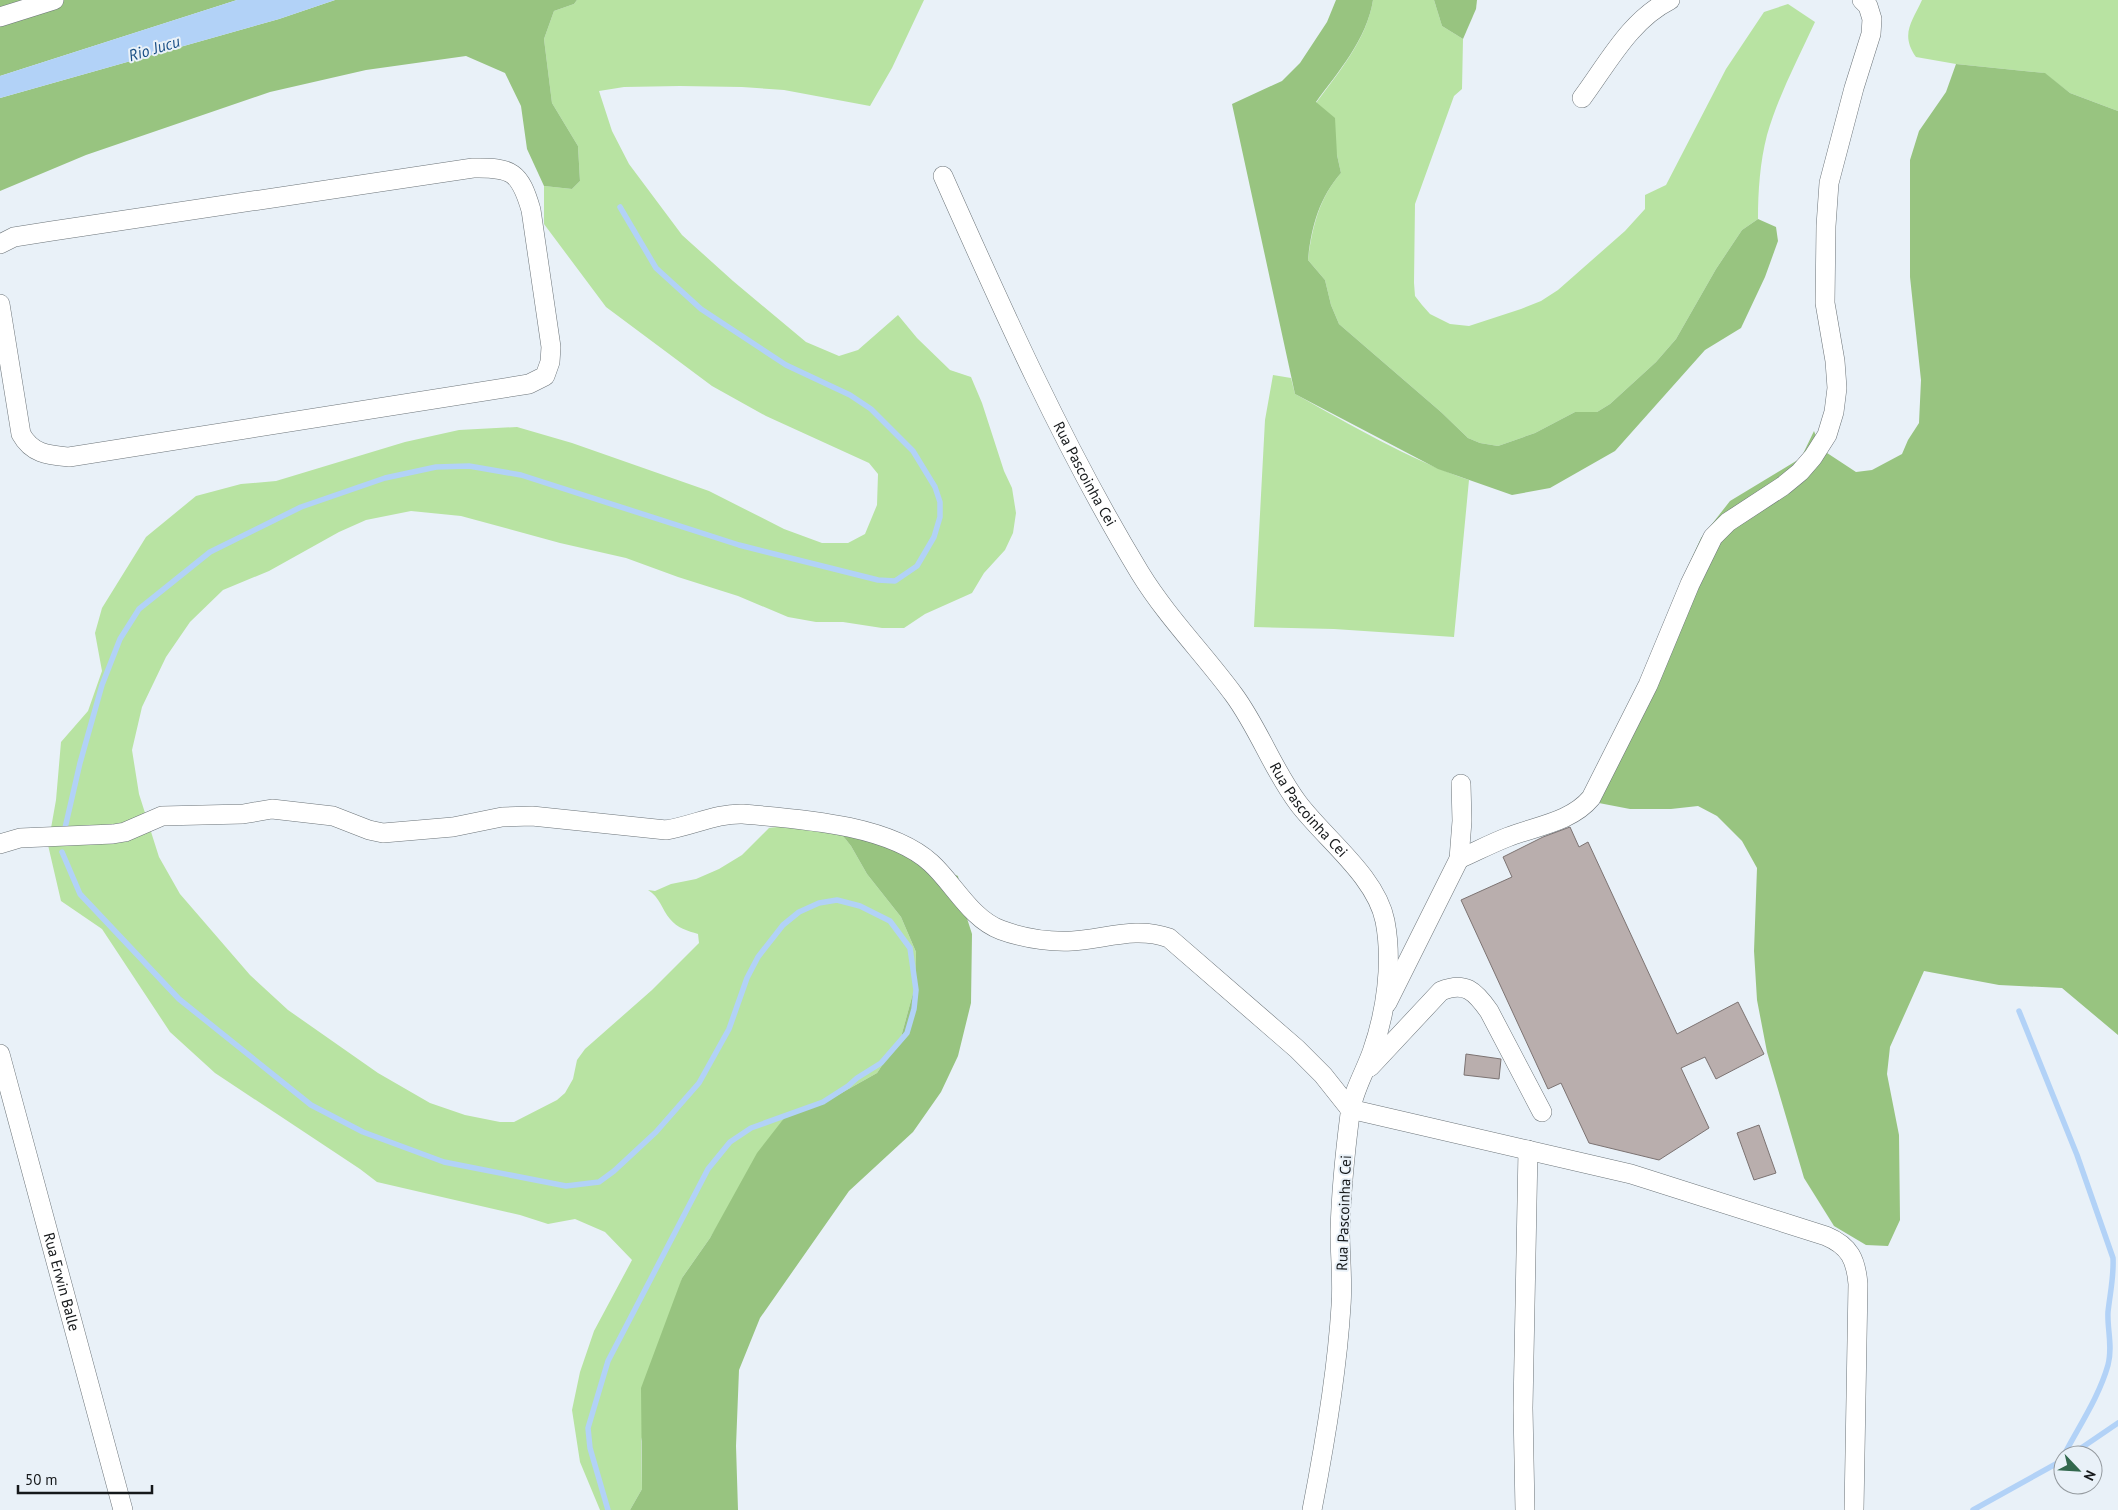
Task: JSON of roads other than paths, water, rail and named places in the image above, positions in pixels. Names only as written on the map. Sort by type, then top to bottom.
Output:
[{"type":"street","points":[[0,17],[54,0]]},
{"type":"street","points":[[1582,98],[1633,27],[1657,6],[1670,0]]},
{"type":"street","points":[[1459,859],[1506,838],[1568,816],[1582,808],[1591,798],[1648,684],[1693,577],[1713,537],[1728,522],[1783,486],[1800,472],[1813,457],[1827,435],[1834,412],[1837,388],[1835,361],[1825,303],[1825,235],[1829,183],[1854,88],[1872,34],[1872,19],[1868,6],[1862,0]]},
{"type":"street","points":[[0,244],[14,237],[52,230],[473,168],[500,167],[513,175],[527,194],[551,347],[550,362],[545,376],[529,384],[69,458],[50,455],[36,450],[27,444],[21,434],[0,304]]},
{"type":"street","name":"Rua Pascoinha Cei","points":[[943,176],[1002,310],[1069,448],[1142,576],[1174,620],[1235,696],[1295,799],[1310,819],[1361,874],[1380,906],[1387,944],[1384,1008],[1374,1046],[1350,1109],[1340,1230],[1342,1304],[1331,1398],[1312,1510]]},
{"type":"street","points":[[1384,1008],[1459,859],[1462,821],[1460,784]]},
{"type":"street","points":[[0,844],[20,838],[125,832],[150,820],[171,815],[243,814],[272,809],[320,814],[383,833],[453,827],[502,817],[532,816],[666,830],[682,828],[730,813],[827,824],[867,831],[904,846],[929,862],[976,914],[990,926],[1001,930],[1041,939],[1071,941],[1136,932],[1154,933],[1169,938],[1297,1049],[1323,1076],[1350,1109],[1632,1174],[1838,1241],[1848,1250],[1857,1270],[1858,1284],[1854,1510]]},
{"type":"street","points":[[1363,1076],[1441,991],[1454,986],[1468,989],[1479,996],[1489,1011],[1542,1112]]},
{"type":"street","name":"Rua Erwin Balle","points":[[0,1054],[123,1510]]},
{"type":"street","points":[[1525,1510],[1524,1408],[1528,1150]]},
{"type":"water","name":"Rio Jucu","points":[[237,0],[335,0],[279,19],[0,98],[0,76]]},
{"type":"waterway","points":[[65,828],[80,763],[102,685],[120,639],[139,609],[210,552],[301,507],[385,478],[436,467],[469,466],[521,475],[739,545],[878,580],[895,581],[917,566],[934,537],[940,517],[940,502],[935,487],[913,451],[871,409],[850,395],[786,365],[701,309],[656,268],[620,207]]},
{"type":"waterway","points":[[62,852],[80,894],[179,999],[311,1105],[363,1132],[444,1162],[566,1186],[599,1182],[614,1171],[656,1132],[699,1083],[729,1029],[747,978],[758,957],[783,925],[799,912],[819,903],[837,900],[860,906],[890,921],[910,948],[916,990],[914,1009],[907,1033],[881,1063],[823,1102],[751,1128],[730,1142],[708,1169],[608,1361],[588,1428],[590,1448],[608,1510]]},
{"type":"waterway","points":[[2019,1011],[2077,1155],[2113,1258],[2108,1312],[2110,1344],[2108,1365],[2094,1400],[2069,1445]]},
{"type":"waterway","points":[[2086,1445],[2118,1423]]},
{"type":"waterway","points":[[1973,1510],[2053,1466]]}]
